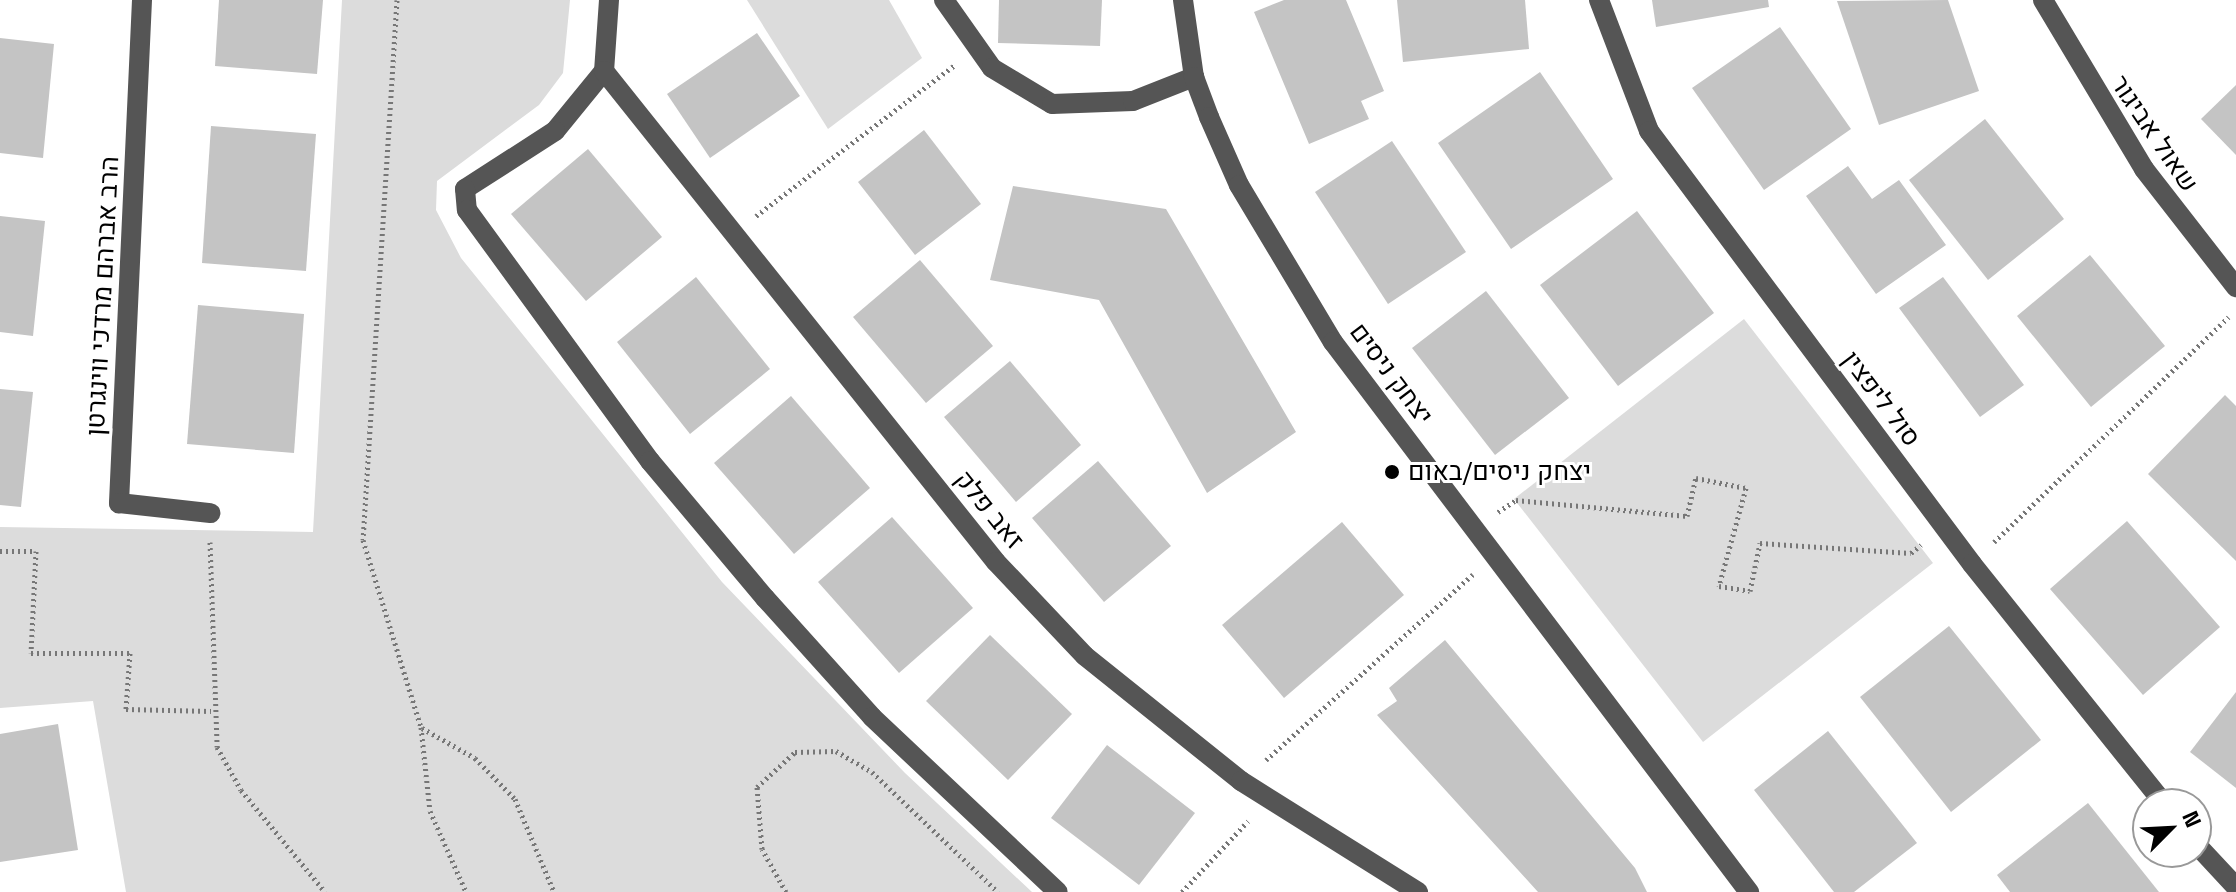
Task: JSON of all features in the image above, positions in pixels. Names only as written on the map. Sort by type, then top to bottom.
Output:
[{"type":"street","name":"הרב אברהם מרדכי ווינגרטן","points":[[142,0],[119,503],[210,513]]},
{"type":"street","points":[[609,0],[604,71],[555,131],[465,189],[467,210],[650,461],[765,598],[872,717],[1058,892]]},
{"type":"street","points":[[944,0],[976,49],[1026,95],[1052,104],[1133,101],[1194,77]]},
{"type":"street","name":"יצחק ניסים","points":[[1183,0],[1194,77],[1239,185],[1288,270],[1494,555],[1749,892]]},
{"type":"street","name":"סול ליפצין","points":[[1599,0],[1649,131],[1972,564],[2151,788]]},
{"type":"street","name":"שאול אביגור","points":[[2043,0],[2144,169],[2236,287]]},
{"type":"street","name":"זאב פלק","points":[[604,71],[736,231],[996,562],[1085,656],[1241,781],[1418,892]]},
{"type":"street","points":[[2212,861],[2236,887]]},
{"type":"path","points":[[397,0],[363,540],[421,727],[430,811],[466,892]]},
{"type":"path","points":[[736,231],[976,49]]},
{"type":"path","points":[[1972,564],[2236,311]]},
{"type":"path","points":[[1474,528],[1516,500],[1687,516],[1696,478],[1746,488],[1719,586],[1750,591],[1760,543],[1911,553],[1945,528]]},
{"type":"path","points":[[210,513],[211,711],[217,747],[241,790],[325,892]]},
{"type":"path","points":[[0,551],[36,551],[31,653],[130,653],[126,709],[211,711]]},
{"type":"path","points":[[1241,781],[1494,555]]},
{"type":"path","points":[[421,727],[475,758],[515,799],[554,892]]},
{"type":"path","points":[[786,892],[762,849],[757,787],[795,752],[822,751],[872,772],[998,892]]},
{"type":"path","points":[[1182,892],[1268,800]]},
{"type":"shaded area","points":[[342,0],[570,0],[563,73],[539,105],[437,181],[436,210],[461,258],[722,582],[905,773],[1032,892],[126,892],[93,701],[0,708],[0,527],[313,532]]},
{"type":"shaded area","points":[[747,0],[889,0],[922,58],[828,129]]},
{"type":"shaded area","points":[[1744,319],[1933,563],[1703,742],[1514,499]]},
{"type":"building","points":[[219,0],[323,0],[317,74],[215,66]]},
{"type":"building","points":[[999,0],[1102,0],[1100,46],[998,43]]},
{"type":"building","points":[[1284,0],[1346,0],[1384,91],[1361,101],[1369,119],[1309,144],[1254,12]]},
{"type":"building","points":[[1397,0],[1525,0],[1529,49],[1403,62]]},
{"type":"building","points":[[1652,0],[1768,0],[1769,7],[1656,27]]},
{"type":"building","points":[[1948,0],[1979,91],[1879,125],[1837,1]]},
{"type":"building","points":[[1780,27],[1851,129],[1764,190],[1692,88]]},
{"type":"building","points":[[757,33],[800,96],[710,158],[667,94]]},
{"type":"building","points":[[0,38],[54,44],[43,158],[0,153]]},
{"type":"building","points":[[1540,72],[1613,179],[1511,249],[1438,143]]},
{"type":"building","points":[[2236,85],[2236,155],[2201,119]]},
{"type":"building","points":[[1985,119],[2064,219],[1988,280],[1909,180]]},
{"type":"building","points":[[211,126],[316,134],[306,271],[202,263]]},
{"type":"building","points":[[924,130],[981,204],[915,255],[858,182]]},
{"type":"building","points":[[1392,141],[1466,252],[1388,304],[1315,192]]},
{"type":"building","points":[[588,149],[662,237],[586,301],[511,214]]},
{"type":"building","points":[[1848,166],[1872,199],[1899,180],[1946,245],[1876,294],[1806,196]]},
{"type":"building","points":[[1013,186],[1166,209],[1296,432],[1207,493],[1099,300],[990,280]]},
{"type":"building","points":[[1637,211],[1714,313],[1618,386],[1540,285]]},
{"type":"building","points":[[0,216],[45,221],[33,336],[0,332]]},
{"type":"building","points":[[2090,255],[2165,346],[2091,407],[2017,316]]},
{"type":"building","points":[[920,260],[993,346],[926,403],[853,317]]},
{"type":"building","points":[[696,277],[770,369],[690,434],[617,342]]},
{"type":"building","points":[[1943,277],[2024,385],[1980,417],[1899,308]]},
{"type":"building","points":[[1486,291],[1569,398],[1495,455],[1412,348]]},
{"type":"building","points":[[198,305],[304,314],[294,453],[187,444]]},
{"type":"building","points":[[1010,361],[1081,445],[1016,502],[944,417]]},
{"type":"building","points":[[0,389],[33,392],[21,507],[0,505]]},
{"type":"building","points":[[2225,395],[2236,406],[2236,561],[2148,474]]},
{"type":"building","points":[[791,396],[870,488],[794,554],[714,463]]},
{"type":"building","points":[[1098,461],[1171,546],[1104,602],[1032,518]]},
{"type":"building","points":[[892,517],[973,608],[899,673],[818,582]]},
{"type":"building","points":[[2127,521],[2220,627],[2143,695],[2050,589]]},
{"type":"building","points":[[1342,522],[1404,595],[1284,698],[1222,625]]},
{"type":"building","points":[[1949,626],[2041,740],[1951,812],[1860,697]]},
{"type":"building","points":[[990,635],[1072,714],[1008,780],[926,701]]},
{"type":"building","points":[[1445,640],[1635,868],[1647,892],[1538,892],[1377,715],[1397,701],[1389,688]]},
{"type":"building","points":[[2236,692],[2236,788],[2190,752]]},
{"type":"building","points":[[58,724],[78,850],[0,862],[0,734]]},
{"type":"building","points":[[1828,731],[1917,843],[1854,892],[1834,892],[1754,790]]},
{"type":"building","points":[[1107,745],[1195,813],[1139,885],[1051,818]]},
{"type":"building","points":[[2088,803],[2132,858],[2132,868],[2140,868],[2159,892],[2010,892],[1997,875]]},
{"type":"place","name":"יצחק ניסים/באום","points":[[1392,472]]}]
